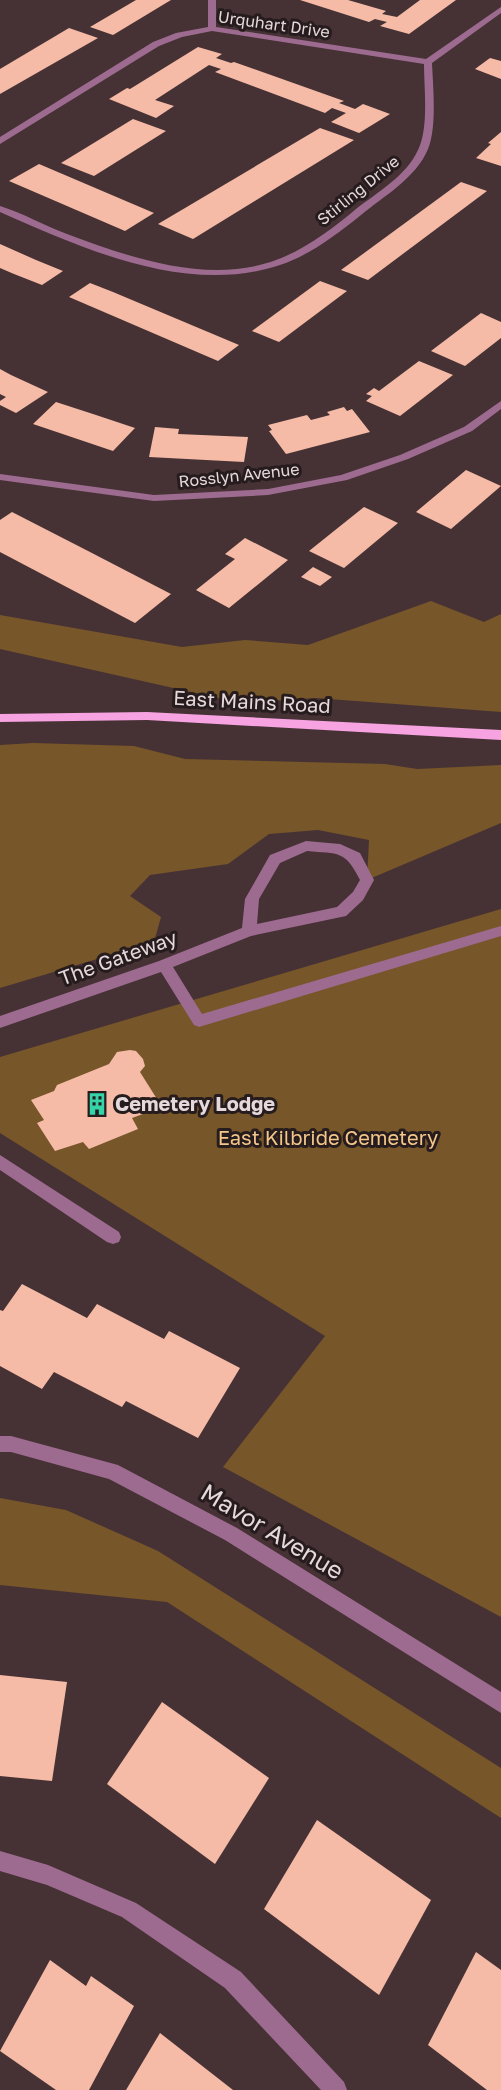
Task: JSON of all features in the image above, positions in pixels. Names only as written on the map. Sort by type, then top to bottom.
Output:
[{"type":"main road","name":"East Mains Road","points":[[0,718],[147,716],[499,734]]},
{"type":"street","points":[[212,0],[212,29]]},
{"type":"street","points":[[428,62],[501,9]]},
{"type":"street","name":"Urquhart Drive","points":[[3,137],[166,38],[181,33],[212,29],[428,62]]},
{"type":"street","name":"Stirling Drive","points":[[0,209],[93,248],[186,270],[238,272],[265,267],[287,259],[341,226],[410,169],[425,147],[428,62]]},
{"type":"street","name":"Rosslyn Avenue","points":[[0,477],[154,498],[268,492],[343,478],[404,457],[468,429],[501,404]]},
{"type":"street","name":"The Gateway","points":[[0,1022],[164,965],[249,931],[293,924],[341,912],[357,896],[368,880],[355,857],[339,849],[306,846],[275,859],[252,899],[249,931]]},
{"type":"street","points":[[164,965],[199,1021],[501,931]]},
{"type":"street","points":[[0,1162],[113,1237]]},
{"type":"street","name":"Mavor Avenue","points":[[0,1444],[11,1444],[112,1472],[231,1534],[501,1703]]},
{"type":"street","points":[[0,1861],[48,1875],[129,1910],[233,1980],[336,2090]]},
{"type":"green space","points":[[431,601],[484,622],[501,614],[501,712],[316,698],[240,703],[0,649],[0,615],[182,647],[245,640],[308,645]]},
{"type":"green space","points":[[33,743],[134,746],[185,759],[385,764],[417,769],[501,765],[501,823],[367,880],[369,840],[318,830],[269,834],[228,864],[150,875],[130,896],[161,917],[154,942],[0,988],[0,745]]},
{"type":"green space","name":"East Kilbride Cemetery","points":[[501,909],[501,1617],[223,1467],[325,1336],[0,1133],[0,1057]]},
{"type":"green space","points":[[0,1498],[66,1510],[158,1551],[501,1768],[501,1818],[167,1602],[0,1585]]},
{"type":"building","points":[[136,0],[171,0],[113,35],[90,27]]},
{"type":"building","points":[[300,0],[348,0],[386,11],[382,14],[397,17],[420,0],[456,0],[409,34],[380,26],[387,22],[375,19],[369,22]]},
{"type":"building","points":[[69,28],[98,38],[0,94],[0,69]]},
{"type":"building","points":[[198,47],[222,54],[216,58],[234,62],[344,101],[339,103],[355,109],[363,104],[390,114],[359,133],[331,122],[346,113],[332,108],[325,113],[215,72],[221,69],[209,65],[155,100],[174,106],[156,118],[109,99],[127,88],[130,89]]},
{"type":"building","points":[[490,58],[501,61],[501,79],[475,69]]},
{"type":"building","points":[[133,119],[166,131],[94,176],[61,163]]},
{"type":"building","points":[[320,128],[354,140],[193,239],[158,224]]},
{"type":"building","points":[[501,132],[501,166],[476,158],[491,144],[488,143]]},
{"type":"building","points":[[39,164],[154,213],[125,231],[9,181]]},
{"type":"building","points":[[461,182],[487,191],[368,280],[341,270]]},
{"type":"building","points":[[0,244],[63,271],[42,285],[0,268]]},
{"type":"building","points":[[320,281],[347,291],[279,342],[252,331]]},
{"type":"building","points":[[90,283],[239,345],[218,361],[69,297]]},
{"type":"building","points":[[481,313],[501,322],[501,338],[465,366],[431,351]]},
{"type":"building","points":[[419,361],[453,375],[400,416],[366,401],[372,396],[366,394],[374,388],[379,391]]},
{"type":"building","points":[[0,369],[48,392],[16,413],[0,405],[0,401],[6,397],[0,394]]},
{"type":"building","points":[[56,402],[135,428],[113,451],[33,424]]},
{"type":"building","points":[[344,407],[347,411],[352,409],[370,432],[286,454],[269,431],[272,430],[268,425],[307,415],[311,420],[330,415],[327,412]]},
{"type":"building","points":[[155,427],[179,429],[178,434],[248,437],[244,462],[149,457]]},
{"type":"building","points":[[466,470],[501,486],[451,529],[416,512]]},
{"type":"building","points":[[364,507],[398,523],[344,568],[309,551]]},
{"type":"building","points":[[12,512],[171,594],[135,623],[0,552],[0,520]]},
{"type":"building","points":[[245,538],[288,560],[229,608],[196,590],[235,559],[225,554]]},
{"type":"building","points":[[313,567],[332,577],[320,586],[301,577]]},
{"type":"building","name":"Cemetery Lodge","points":[[136,1051],[143,1059],[145,1066],[140,1072],[162,1107],[132,1118],[138,1129],[89,1149],[83,1142],[55,1151],[37,1123],[44,1120],[31,1100],[54,1091],[57,1085],[109,1064],[117,1052]]},
{"type":"building","points":[[22,1284],[87,1318],[97,1304],[164,1339],[169,1331],[240,1368],[198,1438],[126,1401],[122,1407],[54,1372],[42,1389],[0,1366],[0,1310],[3,1311]]},
{"type":"building","points":[[0,1675],[67,1682],[52,1781],[0,1776]]},
{"type":"building","points":[[162,1702],[269,1778],[215,1864],[107,1784]]},
{"type":"building","points":[[317,1820],[431,1900],[379,1995],[264,1909]]},
{"type":"building","points":[[476,1952],[501,1970],[501,2090],[487,2090],[428,2045]]},
{"type":"building","points":[[50,1960],[86,1986],[91,1976],[134,2006],[89,2090],[56,2090],[0,2051]]},
{"type":"building","points":[[160,2033],[233,2090],[126,2090]]},
{"type":"place","name":"Cemetery Lodge","points":[[97,1104]]}]
